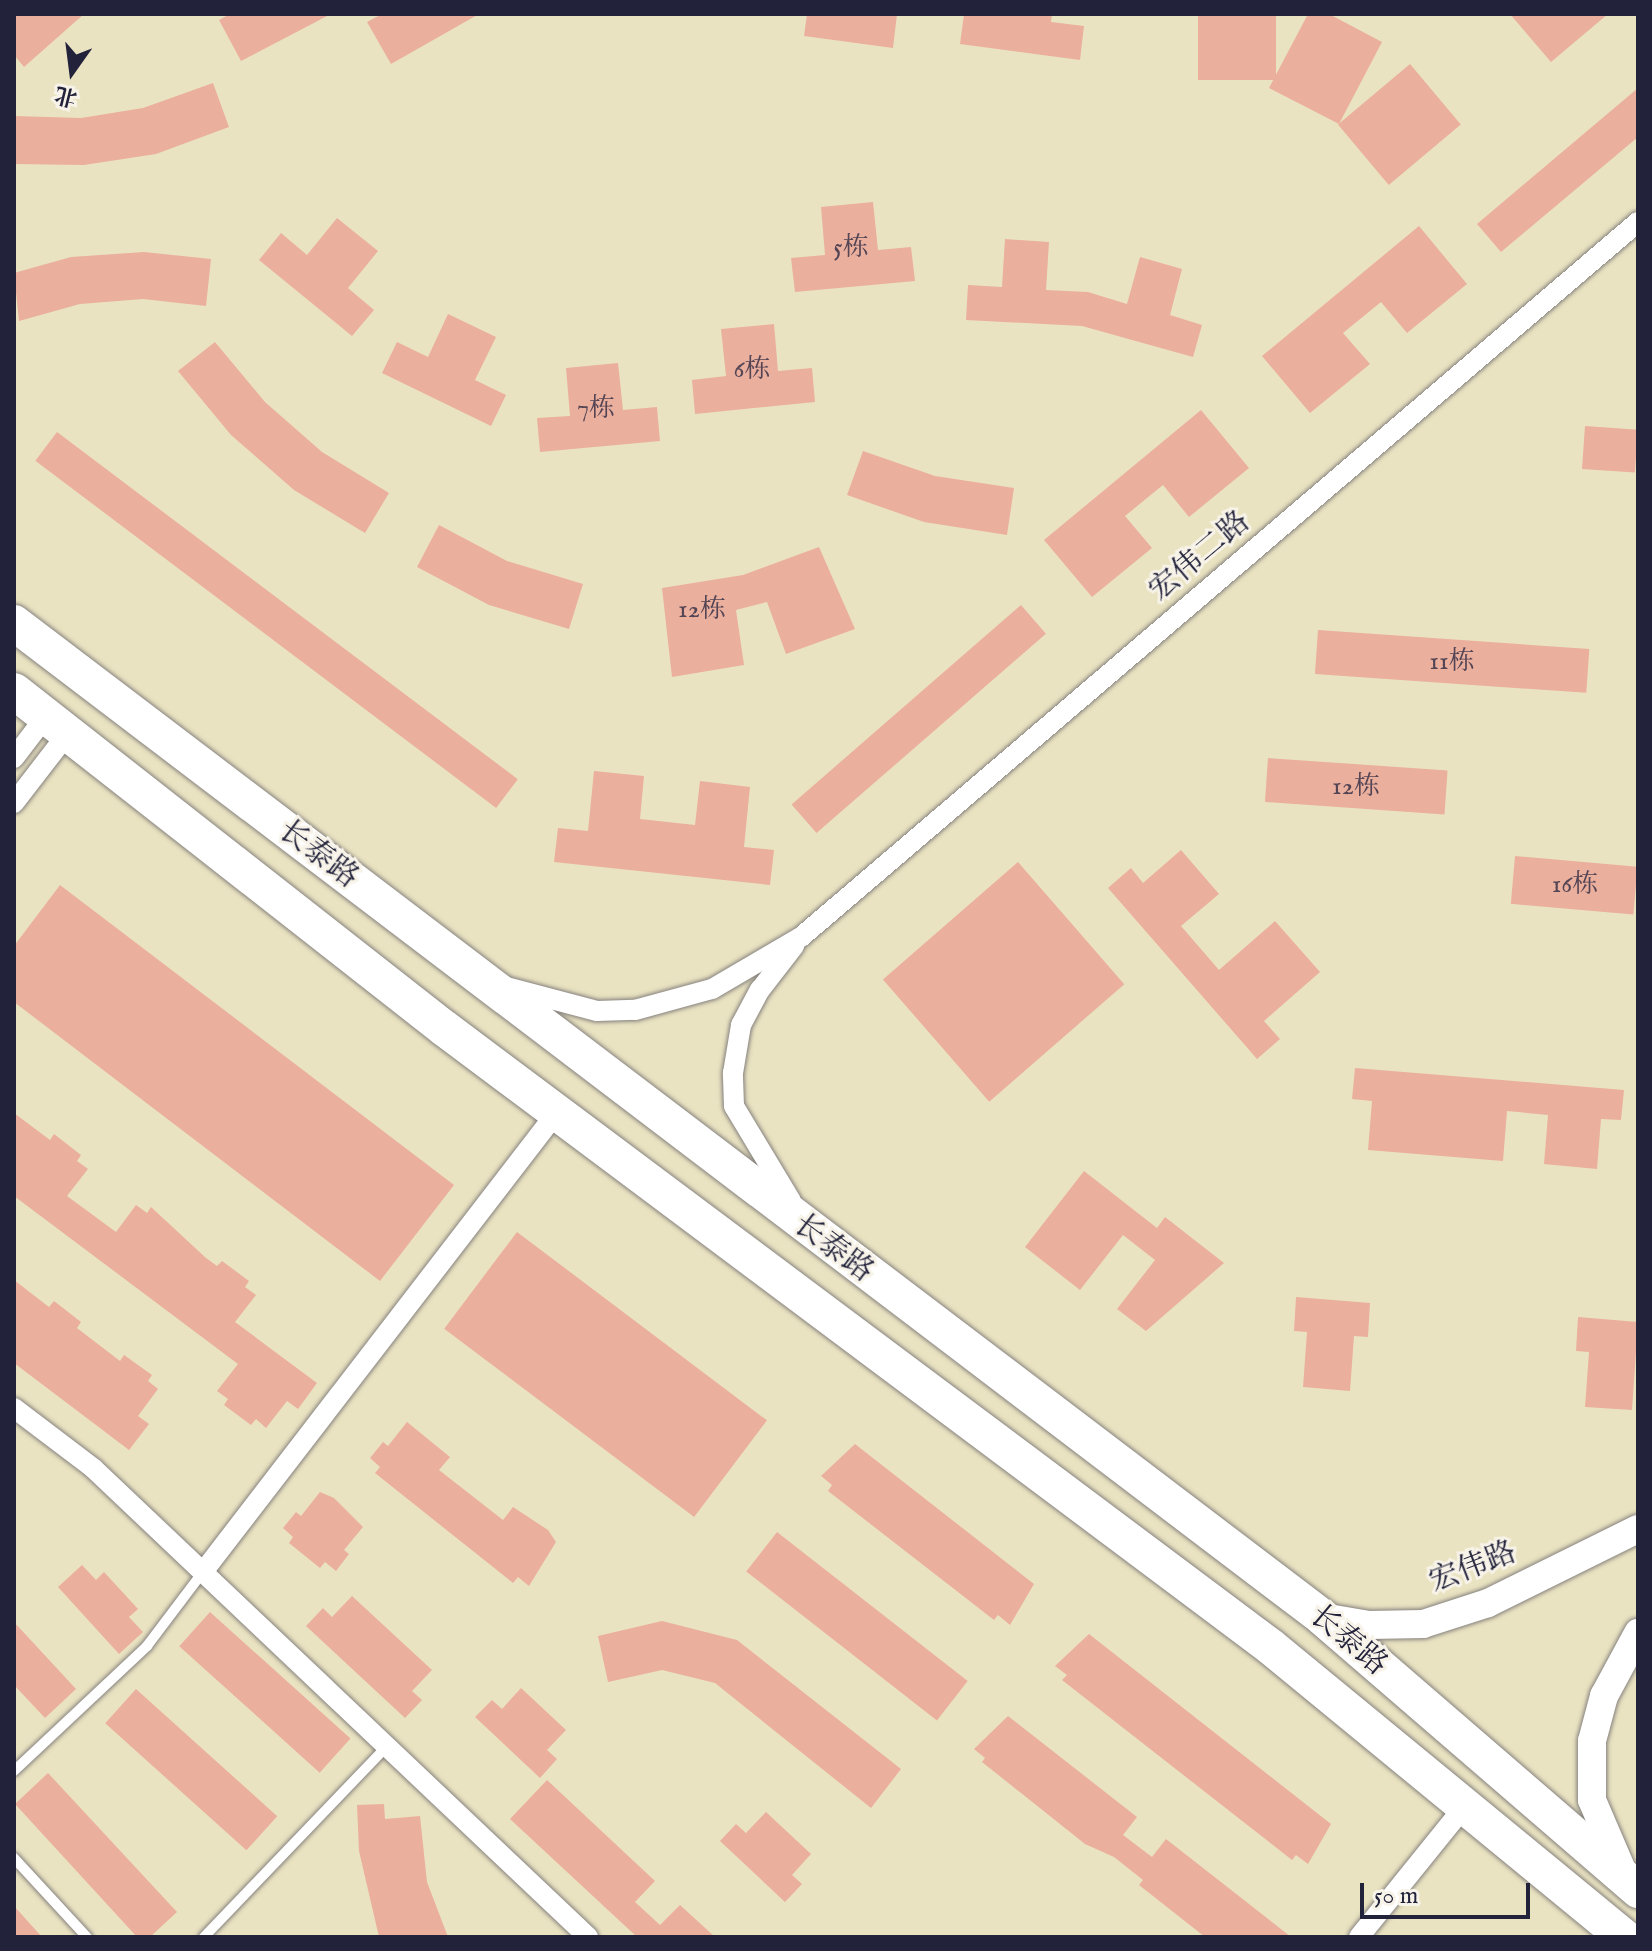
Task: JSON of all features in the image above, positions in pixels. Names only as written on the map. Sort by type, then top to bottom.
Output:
[{"type":"highway","name":"长泰路","points":[[14,623],[812,1233],[1322,1617],[1633,1886]]},
{"type":"highway","name":"长泰路","points":[[14,691],[557,1112],[1271,1647],[1467,1803],[1624,1937]]},
{"type":"street","name":"宏伟二路","points":[[801,937],[1638,222]]},
{"type":"street","points":[[14,758],[57,724]]},
{"type":"street","points":[[14,803],[57,724]]},
{"type":"street","points":[[486,982],[597,1011],[635,1010],[712,989],[801,937]]},
{"type":"street","points":[[801,937],[760,990],[741,1025],[733,1073],[734,1106],[748,1136],[812,1233]]},
{"type":"street","points":[[203,1572],[557,1112]]},
{"type":"street","points":[[14,1408],[93,1468],[588,1937]]},
{"type":"street","name":"宏伟路","points":[[1322,1617],[1369,1625],[1423,1624],[1488,1603],[1638,1529]]},
{"type":"street","points":[[1633,1886],[1592,1800],[1592,1741],[1604,1696],[1638,1633]]},
{"type":"street","points":[[1359,1937],[1467,1803]]},
{"type":"lane","points":[[14,1771],[147,1646],[203,1572]]},
{"type":"lane","points":[[204,1937],[387,1746]]},
{"type":"lane","points":[[14,1858],[87,1937]]},
{"type":"building","points":[[14,14],[84,14],[24,67],[14,55]]},
{"type":"building","points":[[230,14],[331,14],[241,61],[219,20]]},
{"type":"building","points":[[382,14],[479,14],[391,64],[367,22]]},
{"type":"building","points":[[807,14],[897,14],[893,48],[804,36]]},
{"type":"building","points":[[964,14],[1052,14],[1051,22],[1084,26],[1080,60],[960,44]]},
{"type":"building","points":[[1198,14],[1276,14],[1276,80],[1198,80]]},
{"type":"building","points":[[1308,14],[1329,14],[1382,42],[1339,124],[1269,88]]},
{"type":"building","points":[[1510,14],[1608,14],[1551,62]]},
{"type":"building","points":[[1410,64],[1461,125],[1389,185],[1338,124]]},
{"type":"building","points":[[213,83],[229,127],[156,154],[84,165],[14,164],[14,116],[81,118],[143,108]]},
{"type":"building","points":[[1638,88],[1638,137],[1501,252],[1477,224]]},
{"type":"building","points":[[873,202],[878,250],[911,247],[915,281],[795,292],[791,258],[825,255],[821,207]]},
{"type":"building","points":[[337,218],[378,251],[348,288],[374,310],[352,336],[259,260],[281,233],[307,255]]},
{"type":"building","points":[[1419,226],[1467,284],[1407,333],[1381,302],[1343,333],[1370,364],[1310,413],[1262,356]]},
{"type":"building","points":[[1005,239],[1049,242],[1046,290],[1088,292],[1127,304],[1140,257],[1182,269],[1170,315],[1202,325],[1193,357],[1082,326],[966,320],[968,285],[1002,287]]},
{"type":"building","points":[[144,252],[211,259],[206,306],[143,299],[80,304],[19,321],[14,273],[71,257]]},
{"type":"building","points":[[448,314],[496,337],[475,380],[506,395],[491,426],[382,373],[397,342],[428,357]]},
{"type":"building","points":[[774,324],[778,371],[812,368],[815,402],[695,414],[692,380],[726,376],[721,329]]},
{"type":"building","points":[[215,342],[265,402],[322,452],[389,493],[365,533],[294,490],[231,435],[178,371]]},
{"type":"building","points":[[618,363],[623,410],[657,407],[660,441],[540,452],[537,418],[570,416],[566,368]]},
{"type":"building","points":[[1201,410],[1249,468],[1189,517],[1163,485],[1125,516],[1152,548],[1092,597],[1044,540]]},
{"type":"building","points":[[1585,426],[1638,430],[1635,473],[1582,469]]},
{"type":"building","points":[[57,432],[518,779],[496,808],[35,461]]},
{"type":"building","points":[[863,451],[935,476],[1014,488],[1007,535],[924,522],[847,495]]},
{"type":"building","points":[[439,525],[507,561],[583,584],[569,629],[489,605],[417,567]]},
{"type":"building","points":[[819,547],[855,629],[786,654],[767,602],[736,610],[744,665],[672,677],[662,588],[743,575]]},
{"type":"building","points":[[1021,605],[1046,634],[816,833],[792,804]]},
{"type":"building","points":[[1318,630],[1589,649],[1586,693],[1315,674]]},
{"type":"building","points":[[1268,758],[1448,771],[1444,814],[1265,802]]},
{"type":"building","points":[[594,771],[644,776],[640,819],[695,825],[700,781],[750,787],[744,847],[774,850],[770,885],[554,862],[558,828],[588,831]]},
{"type":"building","points":[[1181,850],[1219,894],[1181,926],[1219,970],[1275,921],[1320,972],[1264,1021],[1280,1039],[1257,1059],[1108,888],[1131,868],[1143,883]]},
{"type":"building","points":[[1515,856],[1638,867],[1633,915],[1511,904]]},
{"type":"building","points":[[1018,862],[1124,984],[989,1102],[883,979]]},
{"type":"building","points":[[60,885],[454,1185],[380,1281],[14,1002],[14,946]]},
{"type":"building","points":[[1355,1068],[1624,1090],[1621,1120],[1601,1119],[1597,1169],[1544,1164],[1548,1115],[1507,1111],[1503,1161],[1368,1150],[1372,1101],[1352,1099]]},
{"type":"building","points":[[14,1113],[50,1140],[54,1134],[81,1155],[77,1161],[88,1169],[67,1196],[116,1232],[136,1205],[147,1213],[151,1207],[206,1258],[217,1266],[222,1261],[249,1281],[245,1287],[256,1295],[235,1322],[317,1383],[298,1409],[287,1401],[266,1428],[256,1419],[251,1425],[224,1405],[228,1399],[217,1391],[238,1364],[14,1196]]},
{"type":"building","points":[[1084,1171],[1157,1228],[1165,1217],[1224,1263],[1146,1331],[1117,1309],[1155,1260],[1123,1235],[1080,1290],[1025,1247]]},
{"type":"building","points":[[517,1232],[767,1420],[694,1517],[444,1329]]},
{"type":"building","points":[[14,1280],[49,1307],[54,1301],[81,1322],[77,1328],[120,1361],[124,1355],[152,1375],[148,1381],[158,1389],[138,1416],[149,1424],[129,1450],[14,1363]]},
{"type":"building","points":[[1296,1297],[1370,1303],[1368,1337],[1354,1336],[1350,1391],[1303,1387],[1307,1332],[1294,1331]]},
{"type":"building","points":[[1578,1317],[1638,1322],[1632,1410],[1585,1407],[1589,1352],[1576,1351]]},
{"type":"building","points":[[407,1422],[450,1457],[439,1470],[503,1520],[513,1507],[548,1530],[556,1542],[529,1586],[518,1577],[513,1583],[375,1473],[380,1467],[370,1458],[383,1442],[388,1446]]},
{"type":"building","points":[[855,1444],[1034,1584],[1010,1625],[998,1615],[994,1620],[828,1491],[832,1485],[821,1476]]},
{"type":"building","points":[[320,1492],[334,1498],[363,1527],[344,1550],[349,1554],[336,1571],[325,1562],[320,1568],[289,1543],[293,1537],[283,1528],[296,1512],[301,1516]]},
{"type":"building","points":[[777,1532],[968,1681],[937,1720],[746,1571]]},
{"type":"building","points":[[82,1565],[96,1580],[104,1572],[138,1609],[129,1617],[143,1632],[119,1654],[58,1587]]},
{"type":"building","points":[[352,1596],[432,1670],[412,1691],[422,1700],[405,1718],[306,1626],[323,1608],[332,1617]]},
{"type":"building","points":[[210,1612],[350,1738],[320,1773],[179,1646]]},
{"type":"building","points":[[662,1621],[737,1640],[901,1769],[871,1808],[715,1683],[662,1670],[608,1682],[598,1636]]},
{"type":"building","points":[[14,1622],[76,1689],[45,1718],[14,1685]]},
{"type":"building","points":[[1089,1634],[1331,1824],[1308,1864],[1296,1855],[1292,1860],[1062,1680],[1067,1675],[1055,1666]]},
{"type":"building","points":[[521,1688],[566,1730],[547,1750],[557,1759],[540,1778],[475,1717],[492,1700],[502,1709]]},
{"type":"building","points":[[136,1689],[277,1816],[246,1850],[105,1723]]},
{"type":"building","points":[[1008,1716],[1137,1817],[1123,1835],[1152,1857],[1166,1839],[1291,1937],[1205,1937],[1139,1885],[1143,1880],[1114,1857],[1085,1844],[982,1762],[985,1758],[974,1749]]},
{"type":"building","points":[[48,1773],[177,1912],[150,1937],[137,1937],[15,1804]]},
{"type":"building","points":[[547,1780],[655,1881],[635,1902],[660,1925],[680,1905],[715,1937],[637,1937],[510,1819]]},
{"type":"building","points":[[384,1804],[385,1819],[420,1816],[427,1882],[448,1937],[379,1937],[359,1851],[357,1805]]},
{"type":"building","points":[[766,1812],[811,1854],[792,1875],[802,1884],[785,1902],[720,1841],[736,1824],[746,1833]]},
{"type":"building","points":[[14,1906],[42,1937],[14,1937]]}]
